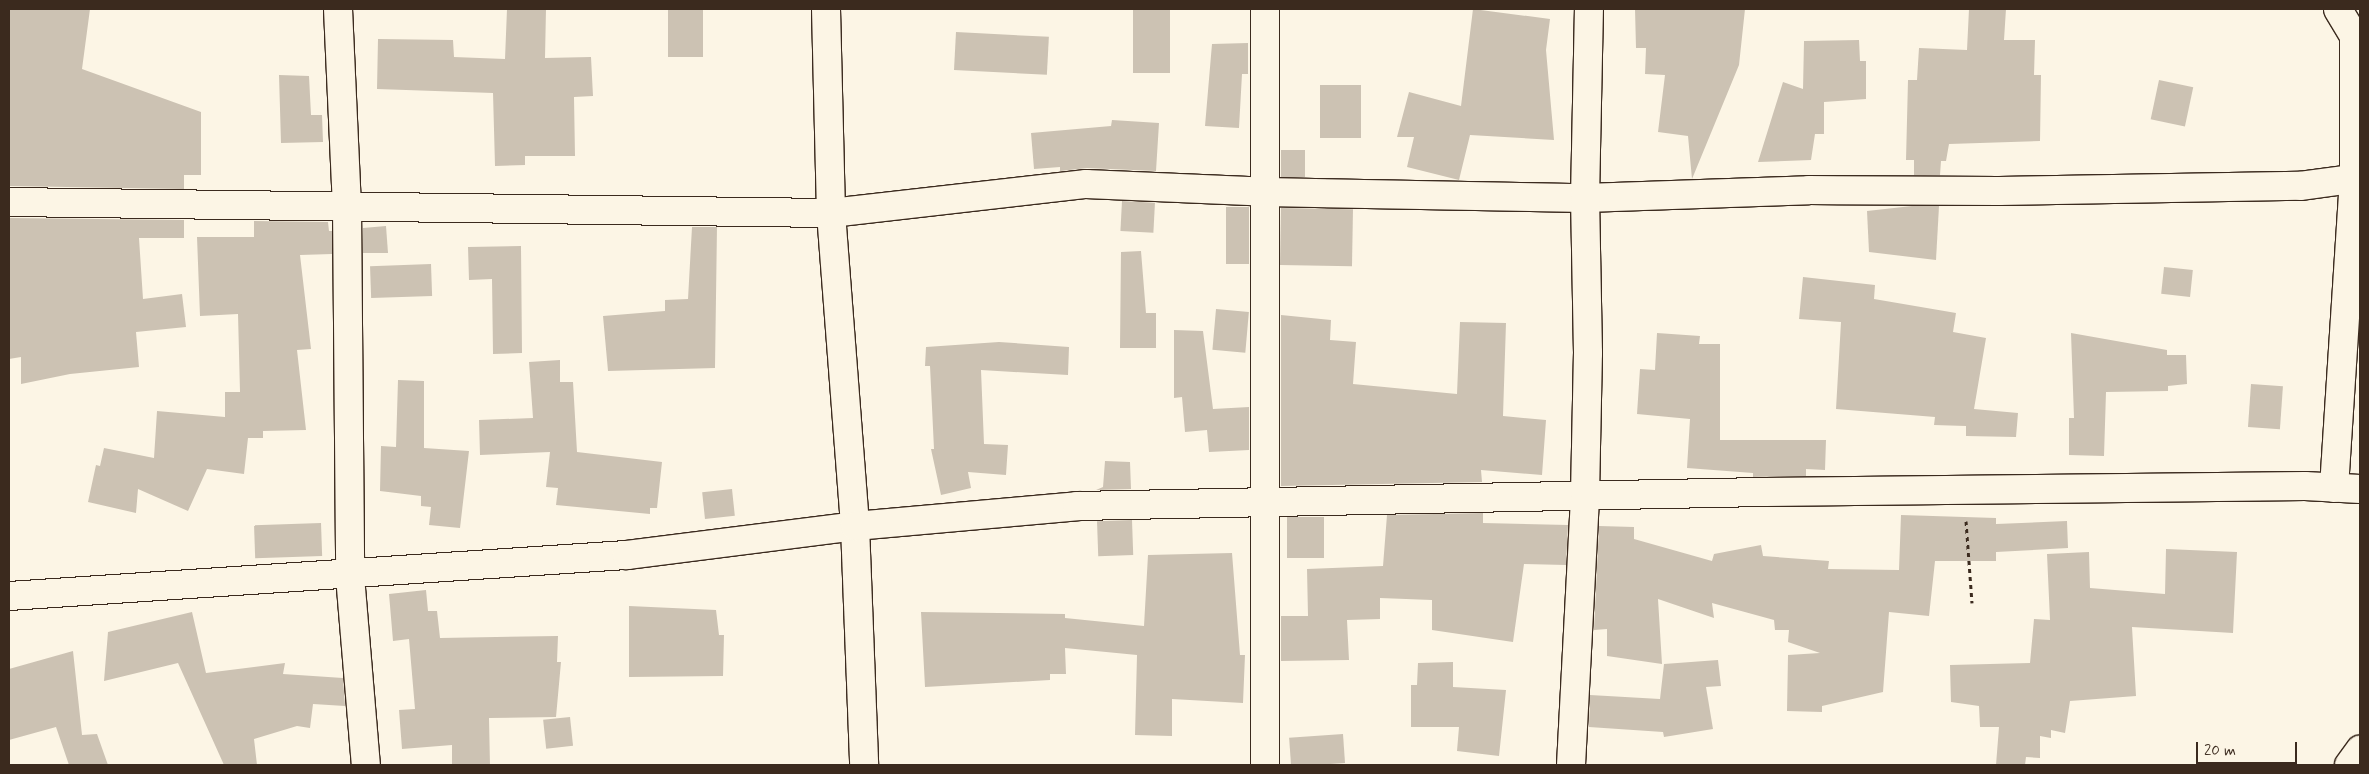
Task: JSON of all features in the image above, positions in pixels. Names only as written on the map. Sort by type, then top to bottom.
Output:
[{"type":"street","points":[[338,9],[347,208],[350,576],[366,765]]},
{"type":"street","points":[[826,9],[832,214],[855,526],[864,765]]},
{"type":"street","points":[[1264,9],[1266,192],[1265,765]]},
{"type":"street","points":[[1571,765],[1585,495],[1588,352],[1585,198],[1589,9]]},
{"type":"street","points":[[2334,488],[2357,178],[2354,36],[2338,9]]},
{"type":"street","points":[[9,202],[832,214],[1086,184],[1266,192],[1585,198],[1809,190],[1999,192],[2300,186],[2357,178]]},
{"type":"street","points":[[9,596],[350,576],[627,555],[855,526],[1077,506],[1266,504],[1585,495],[1963,490],[2360,489]]},
{"type":"street","points":[[2349,765],[2360,750]]},
{"type":"path","points":[[1963,490],[1972,603]]},
{"type":"building","points":[[9,9],[90,9],[82,69],[201,112],[201,175],[184,175],[184,189],[9,186]]},
{"type":"building","points":[[507,9],[546,9],[545,58],[591,57],[593,96],[574,97],[575,156],[525,156],[525,165],[495,166],[493,93],[377,89],[378,39],[453,40],[454,57],[505,59]]},
{"type":"building","points":[[668,9],[703,9],[703,57],[668,57]]},
{"type":"building","points":[[1133,9],[1170,9],[1170,73],[1133,73]]},
{"type":"building","points":[[1473,9],[1550,19],[1546,50],[1554,140],[1470,135],[1459,180],[1407,167],[1414,137],[1397,137],[1409,92],[1461,106]]},
{"type":"building","points":[[1635,9],[1745,9],[1739,65],[1692,179],[1688,136],[1658,132],[1665,75],[1645,74],[1646,48],[1636,48]]},
{"type":"building","points":[[1969,9],[2006,9],[2004,40],[2035,40],[2034,75],[2041,75],[2040,141],[1949,144],[1946,161],[1941,161],[1940,175],[1914,175],[1914,160],[1906,160],[1908,80],[1917,80],[1919,48],[1967,50]]},
{"type":"building","points":[[956,32],[1049,37],[1047,75],[954,70]]},
{"type":"building","points":[[1859,40],[1860,61],[1866,61],[1866,99],[1824,102],[1824,134],[1815,134],[1811,160],[1758,162],[1783,82],[1803,89],[1804,41]]},
{"type":"building","points":[[1248,43],[1248,74],[1242,74],[1239,128],[1205,126],[1212,44]]},
{"type":"building","points":[[279,75],[309,76],[311,115],[322,115],[323,142],[281,143]]},
{"type":"building","points":[[2159,80],[2193,87],[2185,126],[2151,119]]},
{"type":"building","points":[[1320,85],[1361,85],[1361,138],[1320,138]]},
{"type":"building","points":[[1112,120],[1159,123],[1156,171],[1087,168],[1060,171],[1060,167],[1034,169],[1031,133],[1111,126]]},
{"type":"building","points":[[1281,150],[1305,150],[1305,177],[1281,177]]},
{"type":"building","points":[[1122,201],[1155,203],[1153,233],[1120,231]]},
{"type":"building","points":[[1912,206],[1939,206],[1936,260],[1869,252],[1867,211]]},
{"type":"building","points":[[1226,207],[1249,207],[1249,264],[1226,264]]},
{"type":"building","points":[[1281,208],[1353,209],[1352,266],[1280,265]]},
{"type":"building","points":[[9,218],[184,220],[184,238],[139,238],[143,299],[182,294],[186,327],[136,332],[139,367],[70,374],[21,384],[21,357],[9,359]]},
{"type":"building","points":[[254,221],[328,222],[329,231],[332,231],[332,254],[300,255],[311,349],[297,350],[306,430],[263,431],[263,438],[248,438],[244,474],[207,469],[188,511],[138,489],[136,513],[88,502],[96,465],[100,466],[104,448],[154,458],[157,411],[225,417],[225,392],[240,392],[238,314],[200,316],[197,237],[254,237]]},
{"type":"building","points":[[386,226],[388,253],[363,253],[363,228]]},
{"type":"building","points":[[692,227],[717,227],[715,368],[608,371],[603,316],[665,311],[665,300],[688,299]]},
{"type":"building","points":[[521,246],[522,353],[493,354],[492,279],[469,280],[468,247]]},
{"type":"building","points":[[1141,251],[1146,313],[1156,313],[1156,348],[1120,348],[1121,252]]},
{"type":"building","points":[[431,264],[432,296],[371,298],[370,266]]},
{"type":"building","points":[[2164,267],[2193,270],[2190,297],[2161,294]]},
{"type":"building","points":[[1803,277],[1875,285],[1874,299],[1956,313],[1953,332],[1986,338],[1974,409],[2018,413],[2016,437],[1966,436],[1966,426],[1934,425],[1935,417],[1836,409],[1841,322],[1799,319]]},
{"type":"building","points":[[1216,309],[1249,312],[1245,353],[1212,350]]},
{"type":"building","points":[[1281,315],[1331,320],[1330,340],[1356,342],[1353,384],[1457,394],[1460,322],[1506,323],[1503,416],[1546,420],[1542,475],[1481,470],[1482,482],[1281,486]]},
{"type":"building","points":[[1174,330],[1203,331],[1213,409],[1249,407],[1249,450],[1209,452],[1207,430],[1185,432],[1182,397],[1174,398]]},
{"type":"building","points":[[1657,333],[1700,336],[1699,344],[1720,344],[1720,440],[1826,440],[1825,470],[1806,469],[1806,476],[1753,477],[1753,473],[1687,468],[1690,419],[1637,414],[1640,369],[1655,370]]},
{"type":"building","points":[[2071,333],[2167,350],[2167,355],[2186,355],[2187,384],[2168,386],[2168,391],[2106,392],[2104,456],[2069,455],[2069,418],[2074,418]]},
{"type":"building","points":[[999,342],[1069,347],[1068,375],[981,370],[984,444],[1008,445],[1006,475],[968,472],[971,488],[941,495],[931,449],[934,449],[930,366],[925,366],[926,347]]},
{"type":"building","points":[[560,360],[560,382],[573,382],[577,452],[662,462],[657,508],[650,508],[650,514],[556,505],[558,488],[546,487],[550,452],[480,455],[479,420],[533,418],[529,362]]},
{"type":"building","points":[[398,380],[424,381],[424,448],[469,451],[460,528],[429,525],[431,507],[421,506],[421,496],[380,491],[381,446],[396,447]]},
{"type":"building","points":[[2251,384],[2283,386],[2280,429],[2248,427]]},
{"type":"building","points":[[1105,461],[1130,462],[1131,489],[1096,490],[1103,487]]},
{"type":"building","points":[[732,489],[735,516],[705,519],[702,492]]},
{"type":"building","points":[[1483,513],[1483,523],[1568,525],[1566,565],[1524,564],[1513,642],[1432,630],[1432,600],[1380,598],[1380,619],[1347,620],[1349,660],[1281,661],[1281,616],[1308,616],[1307,569],[1383,566],[1387,515]]},
{"type":"building","points":[[1901,515],[1996,518],[1996,524],[2067,521],[2068,548],[1996,552],[1996,561],[1935,561],[1929,616],[1889,612],[1883,692],[1822,706],[1822,712],[1787,711],[1788,655],[1820,653],[1788,642],[1789,630],[1775,630],[1774,620],[1712,603],[1714,618],[1658,599],[1662,664],[1607,656],[1607,629],[1594,630],[1599,526],[1634,527],[1634,539],[1712,561],[1714,554],[1761,545],[1763,556],[1829,561],[1828,569],[1899,570]]},
{"type":"building","points":[[1287,517],[1324,517],[1324,558],[1287,558]]},
{"type":"building","points":[[1132,520],[1133,555],[1098,556],[1097,521]]},
{"type":"building","points":[[321,523],[322,556],[255,558],[254,525]]},
{"type":"building","points":[[2166,549],[2237,552],[2233,633],[2132,627],[2136,696],[2070,701],[2065,733],[2051,730],[2051,738],[2040,736],[2040,758],[2026,757],[2025,765],[1996,765],[1999,727],[1980,727],[1979,706],[1951,702],[1950,665],[2030,663],[2034,619],[2050,620],[2047,554],[2089,552],[2090,588],[2165,594]]},
{"type":"building","points":[[1232,553],[1240,655],[1245,655],[1243,703],[1172,699],[1172,736],[1135,735],[1137,655],[1065,648],[1066,674],[1050,674],[1050,680],[925,687],[921,612],[1065,614],[1065,618],[1144,626],[1148,555]]},
{"type":"building","points":[[426,590],[428,611],[437,611],[440,638],[558,636],[557,662],[561,662],[556,717],[489,718],[490,765],[452,765],[452,745],[402,749],[399,710],[415,709],[409,639],[393,641],[389,594]]},
{"type":"building","points":[[629,606],[716,610],[719,635],[724,635],[723,676],[629,677]]},
{"type":"building","points":[[192,612],[206,673],[285,663],[283,674],[343,678],[345,706],[313,704],[310,728],[297,726],[254,739],[257,765],[224,765],[178,663],[104,681],[108,632]]},
{"type":"building","points":[[73,651],[82,735],[97,734],[108,765],[69,765],[56,727],[9,740],[9,669]]},
{"type":"building","points":[[1718,660],[1721,686],[1706,687],[1713,729],[1664,737],[1663,732],[1589,727],[1590,695],[1660,699],[1664,664]]},
{"type":"building","points":[[1453,662],[1453,687],[1506,690],[1499,756],[1457,751],[1459,727],[1411,727],[1411,685],[1417,685],[1418,663]]},
{"type":"building","points":[[570,717],[573,746],[546,749],[543,720]]},
{"type":"building","points":[[1343,734],[1345,763],[1291,765],[1289,738]]}]
